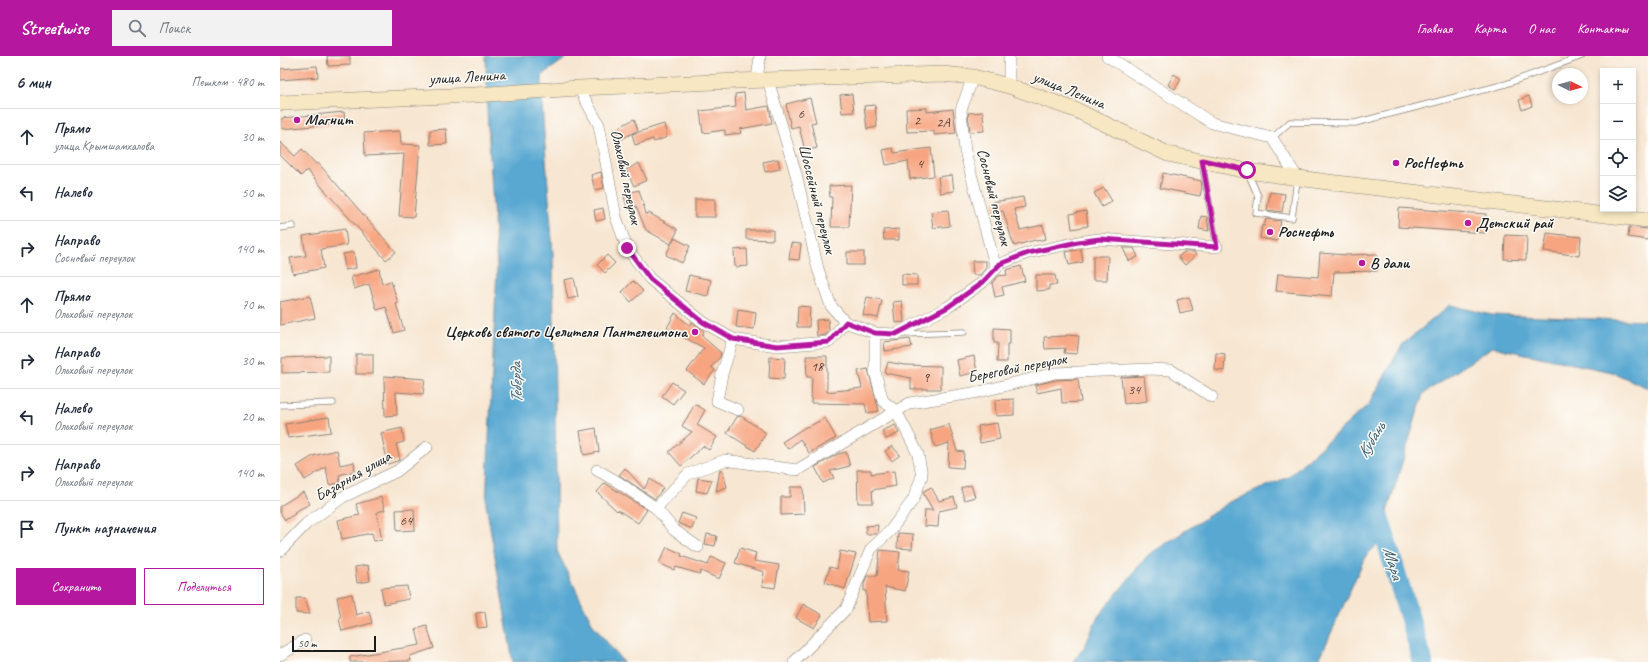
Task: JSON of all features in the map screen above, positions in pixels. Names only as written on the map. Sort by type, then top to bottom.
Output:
[{"type":"main road","name":"улица Ленина","points":[[280,103],[474,95],[579,88],[942,74],[973,77],[1009,86],[1078,111],[1168,154],[1247,170],[1328,182],[1648,220]]},
{"type":"street","name":"Шоссейный переулок","points":[[760,56],[762,80],[796,174],[818,269],[831,306],[846,322]]},
{"type":"street","points":[[1008,56],[1009,86]]},
{"type":"street","points":[[1107,56],[1212,124],[1272,138],[1298,177]]},
{"type":"street","name":"Сосновый переулок","points":[[973,77],[961,110],[965,151],[996,269]]},
{"type":"street","name":"Ольховый переулок","points":[[579,88],[599,124],[616,217],[627,248],[650,279],[703,322],[733,339],[777,346],[829,342],[846,322]]},
{"type":"street","name":"Сосновый переулок","points":[[996,269],[1000,264],[1028,253],[1100,239],[1217,247]]},
{"type":"street","points":[[846,322],[875,333],[896,334],[948,307],[983,282],[996,269]]},
{"type":"street","points":[[794,662],[846,608],[871,549],[890,531],[913,500],[922,476],[918,454],[896,411],[883,401],[874,372],[875,333]]},
{"type":"street","points":[[733,339],[722,374],[716,401],[738,410]]},
{"type":"street","name":"Береговой переулок","points":[[656,508],[688,474],[725,460],[797,470],[825,452],[910,403],[979,392],[1055,373],[1150,369],[1171,370],[1212,397]]},
{"type":"street","name":"Базарная улица","points":[[280,551],[306,524],[343,497],[396,471],[427,447]]},
{"type":"street","points":[[597,470],[618,482],[656,508],[674,530],[698,547]]},
{"type":"street","points":[[280,655],[305,640]]},
{"type":"lane","points":[[1272,138],[1290,122],[1356,123],[1506,84],[1582,56]]},
{"type":"lane","points":[[1202,160],[1217,247]]},
{"type":"lane","points":[[1247,170],[1258,196],[1256,213],[1292,218],[1298,177]]},
{"type":"lane","points":[[280,228],[293,226]]},
{"type":"lane","points":[[896,334],[964,332]]},
{"type":"lane","points":[[280,405],[333,403]]},
{"type":"water","name":"Теберда","points":[[486,56],[569,56],[542,75],[542,105],[553,254],[557,551],[593,625],[623,662],[513,662],[486,504],[497,268],[487,110]]},
{"type":"water","name":"Кубань","points":[[1450,305],[1492,315],[1648,321],[1648,388],[1612,372],[1492,347],[1423,394],[1377,545],[1365,557],[1319,660],[1316,662],[1073,662],[1085,646],[1097,618],[1148,555],[1230,502],[1288,477],[1369,404],[1402,345]]},
{"type":"building","points":[[327,56],[350,56],[350,65],[328,66]]},
{"type":"building","points":[[317,66],[318,77],[280,80],[280,69]]},
{"type":"building","points":[[1174,74],[1181,79],[1175,89],[1168,85]]},
{"type":"building","points":[[744,93],[746,110],[769,106],[772,123],[740,129],[741,133],[725,135],[725,130],[703,133],[700,111],[736,107],[735,94]]},
{"type":"building","points":[[852,94],[854,112],[842,113],[840,95]]},
{"type":"building","points":[[1529,96],[1532,106],[1522,110],[1519,100]]},
{"type":"building","points":[[810,98],[816,122],[811,123],[817,148],[805,151],[799,126],[791,128],[786,104]]},
{"type":"building","points":[[875,105],[877,127],[867,129],[864,106]]},
{"type":"building","points":[[927,108],[927,112],[953,109],[956,133],[934,135],[934,131],[907,132],[906,109]]},
{"type":"building","points":[[344,112],[345,123],[282,129],[282,118]]},
{"type":"building","points":[[983,112],[984,131],[970,132],[968,113]]},
{"type":"building","points":[[634,119],[638,130],[618,141],[612,131]]},
{"type":"building","points":[[664,124],[667,137],[654,142],[653,139],[635,145],[632,134]]},
{"type":"building","points":[[446,129],[447,144],[430,145],[430,130]]},
{"type":"building","points":[[400,131],[401,144],[420,145],[414,217],[399,216],[404,154],[365,156],[364,133]]},
{"type":"building","points":[[280,142],[295,156],[302,149],[316,164],[318,163],[396,252],[386,260],[307,170],[301,176],[280,155]]},
{"type":"building","points":[[893,148],[894,153],[931,148],[934,176],[910,179],[908,161],[886,165],[883,150]]},
{"type":"building","points":[[778,159],[780,169],[765,172],[763,162]]},
{"type":"building","points":[[639,163],[647,180],[634,186],[626,170]]},
{"type":"building","points":[[601,172],[604,188],[595,190],[591,175]]},
{"type":"building","points":[[1163,173],[1201,181],[1202,187],[1200,196],[1160,188]]},
{"type":"building","points":[[952,175],[954,191],[940,193],[938,177]]},
{"type":"building","points":[[851,185],[849,227],[831,227],[832,197],[830,197],[829,186]]},
{"type":"building","points":[[1104,188],[1112,201],[1102,207],[1094,193]]},
{"type":"building","points":[[639,190],[646,214],[649,213],[677,229],[671,244],[646,230],[636,206],[628,209],[623,194]]},
{"type":"building","points":[[1270,192],[1285,194],[1282,212],[1267,210]]},
{"type":"building","points":[[1023,197],[1025,207],[1014,209],[1020,230],[1043,225],[1046,239],[1035,240],[1014,246],[1003,211],[995,213],[993,202]]},
{"type":"building","points":[[695,199],[715,199],[715,217],[695,217]]},
{"type":"building","points":[[603,208],[605,219],[596,221],[594,210]]},
{"type":"building","points":[[1399,208],[1486,214],[1485,233],[1398,227]]},
{"type":"building","points":[[948,210],[950,226],[933,228],[931,212]]},
{"type":"building","points":[[1086,211],[1088,226],[1072,229],[1070,214]]},
{"type":"building","points":[[1201,216],[1207,217],[1209,231],[1199,229]]},
{"type":"building","points":[[1266,219],[1281,221],[1277,241],[1260,238],[1262,225],[1264,226]]},
{"type":"building","points":[[1629,227],[1648,229],[1648,240],[1628,237]]},
{"type":"building","points":[[345,229],[347,245],[321,249],[324,268],[293,274],[290,258],[306,256],[303,236]]},
{"type":"building","points":[[899,229],[899,240],[884,240],[883,230]]},
{"type":"building","points":[[746,230],[773,230],[773,240],[746,239]]},
{"type":"building","points":[[1547,233],[1581,237],[1579,256],[1544,251]]},
{"type":"building","points":[[1505,235],[1527,236],[1526,260],[1504,259]]},
{"type":"building","points":[[674,238],[690,246],[682,263],[666,255]]},
{"type":"building","points":[[791,243],[801,244],[799,260],[789,259]]},
{"type":"building","points":[[1123,248],[1134,248],[1138,257],[1129,261]]},
{"type":"building","points":[[747,249],[748,266],[735,267],[734,250]]},
{"type":"building","points":[[1081,249],[1083,262],[1069,265],[1066,252]]},
{"type":"building","points":[[354,252],[356,268],[345,270],[343,254]]},
{"type":"building","points":[[847,252],[864,252],[864,265],[847,265]]},
{"type":"building","points":[[1184,252],[1194,252],[1196,255],[1185,265],[1178,257]]},
{"type":"building","points":[[1320,253],[1347,255],[1377,254],[1377,271],[1334,272],[1332,296],[1276,291],[1278,274],[1318,277]]},
{"type":"building","points":[[607,255],[615,263],[605,273],[597,265]]},
{"type":"building","points":[[1093,256],[1108,256],[1107,280],[1093,280]]},
{"type":"building","points":[[972,261],[986,261],[986,268],[980,275],[973,275]]},
{"type":"building","points":[[1021,266],[1025,281],[1002,287],[1004,295],[995,297],[992,283],[998,276],[1007,275],[1006,270]]},
{"type":"building","points":[[379,269],[382,284],[391,281],[404,330],[394,333],[386,307],[377,310],[369,284],[354,289],[351,277]]},
{"type":"building","points":[[902,274],[917,275],[917,285],[902,285]]},
{"type":"building","points":[[689,275],[711,280],[708,296],[685,291]]},
{"type":"building","points":[[1036,275],[1055,275],[1057,285],[1049,285],[1049,290],[1036,291]]},
{"type":"building","points":[[574,278],[578,297],[568,299],[564,280]]},
{"type":"building","points":[[633,281],[643,291],[631,302],[622,292]]},
{"type":"building","points":[[310,296],[315,318],[280,325],[280,302]]},
{"type":"building","points":[[867,297],[882,300],[878,318],[863,315]]},
{"type":"building","points":[[1189,297],[1193,310],[1180,313],[1177,300]]},
{"type":"building","points":[[902,301],[904,322],[895,323],[893,302]]},
{"type":"building","points":[[798,306],[810,307],[809,327],[797,327]]},
{"type":"building","points":[[738,309],[756,312],[754,329],[736,327]]},
{"type":"building","points":[[675,313],[690,326],[692,322],[704,331],[702,336],[721,353],[720,357],[711,367],[715,370],[704,384],[687,371],[704,348],[667,328]]},
{"type":"building","points":[[828,319],[829,331],[826,335],[817,336],[816,320]]},
{"type":"building","points":[[994,328],[1010,329],[1010,344],[1007,344],[1007,362],[997,362],[998,343],[994,343]]},
{"type":"building","points":[[1066,335],[1079,336],[1077,354],[1064,353],[1065,348],[1045,349],[1044,337]]},
{"type":"building","points":[[910,339],[912,347],[885,351],[884,342]]},
{"type":"building","points":[[1216,353],[1225,354],[1224,371],[1215,370]]},
{"type":"building","points":[[356,354],[373,354],[373,374],[356,374]]},
{"type":"building","points":[[329,356],[329,372],[282,373],[282,358]]},
{"type":"building","points":[[806,356],[827,356],[827,392],[862,388],[858,371],[868,369],[879,411],[867,413],[865,404],[811,403],[812,377],[807,377]]},
{"type":"building","points":[[974,356],[977,372],[960,376],[957,360]]},
{"type":"building","points":[[770,357],[785,358],[784,379],[769,378]]},
{"type":"building","points":[[888,362],[904,365],[941,366],[941,389],[911,389],[911,378],[885,373]]},
{"type":"building","points":[[384,376],[425,379],[423,394],[396,392],[397,415],[385,416]]},
{"type":"building","points":[[1144,376],[1147,401],[1124,404],[1121,377]]},
{"type":"building","points":[[1078,379],[1081,402],[1062,403],[1061,388],[1037,393],[1035,385],[1056,380]]},
{"type":"building","points":[[672,382],[684,390],[673,404],[662,396]]},
{"type":"building","points":[[1014,399],[1014,415],[996,416],[995,400]]},
{"type":"building","points":[[695,404],[705,410],[697,425],[717,437],[709,450],[703,446],[681,466],[669,452],[692,432],[682,426]]},
{"type":"building","points":[[741,416],[766,433],[755,451],[727,433],[737,417]]},
{"type":"building","points":[[329,417],[331,432],[288,438],[285,424]]},
{"type":"building","points":[[825,418],[836,438],[809,453],[800,439],[788,449],[782,442],[807,426],[808,427]]},
{"type":"building","points":[[997,423],[1000,439],[980,443],[978,426]]},
{"type":"building","points":[[949,424],[957,451],[964,452],[963,468],[948,467],[949,443],[935,447],[930,430]]},
{"type":"building","points":[[895,425],[899,433],[886,439],[882,431]]},
{"type":"building","points":[[402,428],[404,442],[396,444],[400,460],[388,464],[381,433]]},
{"type":"building","points":[[596,428],[599,452],[584,455],[580,431]]},
{"type":"building","points":[[892,446],[900,455],[892,461],[885,451]]},
{"type":"building","points":[[337,450],[340,465],[354,462],[355,471],[339,475],[340,483],[329,485],[326,467],[305,480],[297,466],[313,456]]},
{"type":"building","points":[[846,452],[850,466],[830,471],[834,478],[823,483],[815,467],[838,454]]},
{"type":"building","points":[[625,468],[644,489],[650,479],[663,488],[655,499],[619,475]]},
{"type":"building","points":[[722,469],[727,487],[716,491],[720,470]]},
{"type":"building","points":[[857,470],[871,470],[871,474],[894,471],[896,486],[872,490],[873,503],[858,503]]},
{"type":"building","points":[[698,478],[712,480],[707,493],[696,491]]},
{"type":"building","points":[[605,483],[647,510],[638,523],[618,510],[617,511],[597,492]]},
{"type":"building","points":[[971,485],[975,497],[964,500],[961,488]]},
{"type":"building","points":[[790,487],[803,487],[804,514],[781,515],[781,497],[790,497]]},
{"type":"building","points":[[931,487],[939,501],[954,497],[957,507],[939,511],[938,527],[924,526],[925,510],[933,510],[923,493]]},
{"type":"building","points":[[303,492],[310,504],[294,512],[295,514],[285,520],[280,512],[280,506]]},
{"type":"building","points":[[381,497],[385,510],[377,512],[382,540],[374,541],[372,533],[342,539],[338,520],[360,515],[356,504]]},
{"type":"building","points":[[414,509],[415,530],[397,531],[396,510]]},
{"type":"building","points":[[682,513],[696,518],[692,529],[678,523]]},
{"type":"building","points":[[878,525],[877,534],[866,534],[866,526]]},
{"type":"building","points":[[898,533],[913,534],[912,549],[897,548]]},
{"type":"building","points":[[707,534],[717,536],[715,546],[705,544]]},
{"type":"building","points":[[667,547],[682,554],[681,556],[708,565],[711,557],[726,563],[719,579],[701,571],[700,574],[676,567],[674,570],[659,563]]},
{"type":"building","points":[[740,548],[756,553],[754,561],[779,565],[775,588],[762,586],[764,572],[735,563]]},
{"type":"building","points":[[880,550],[900,552],[898,570],[909,571],[905,591],[885,587],[887,621],[868,622],[866,591],[864,591],[864,584],[867,576],[877,576]]},
{"type":"building","points":[[840,551],[856,554],[845,589],[825,582],[830,567],[837,569]]},
{"type":"building","points":[[368,565],[370,581],[357,583],[355,567]]},
{"type":"building","points":[[407,586],[409,599],[384,604],[381,588]]},
{"type":"building","points":[[352,594],[356,615],[369,611],[372,623],[342,631],[339,619],[341,618],[337,597]]},
{"type":"building","points":[[296,598],[305,598],[310,614],[296,613]]},
{"type":"building","points":[[803,604],[822,615],[814,628],[796,618]]},
{"type":"building","points":[[485,612],[487,627],[478,628],[476,613]]},
{"type":"building","points":[[427,626],[434,648],[410,656],[411,661],[350,662],[350,657],[420,645],[416,629]]},
{"type":"waterway","name":"Мара","points":[[1371,502],[1379,517],[1423,662]]},
{"type":"place","name":"Магнит","points":[[297,120]]},
{"type":"place","name":"РосНефть","points":[[1396,163]]},
{"type":"place","name":"Детский рай","points":[[1468,223]]},
{"type":"place","name":"Роснефть","points":[[1270,232]]},
{"type":"place","name":"В дали","points":[[1362,263]]},
{"type":"place","name":"Церковь святого Целителя Пантелеимона","points":[[695,332]]},
{"type":"route","points":[[627,248],[650,279],[703,322],[733,339],[777,346],[829,342],[846,322],[875,333],[896,334],[948,307],[983,282],[1000,264],[1028,253],[1078,242],[1100,239],[1217,247],[1202,160],[1247,170]]}]
